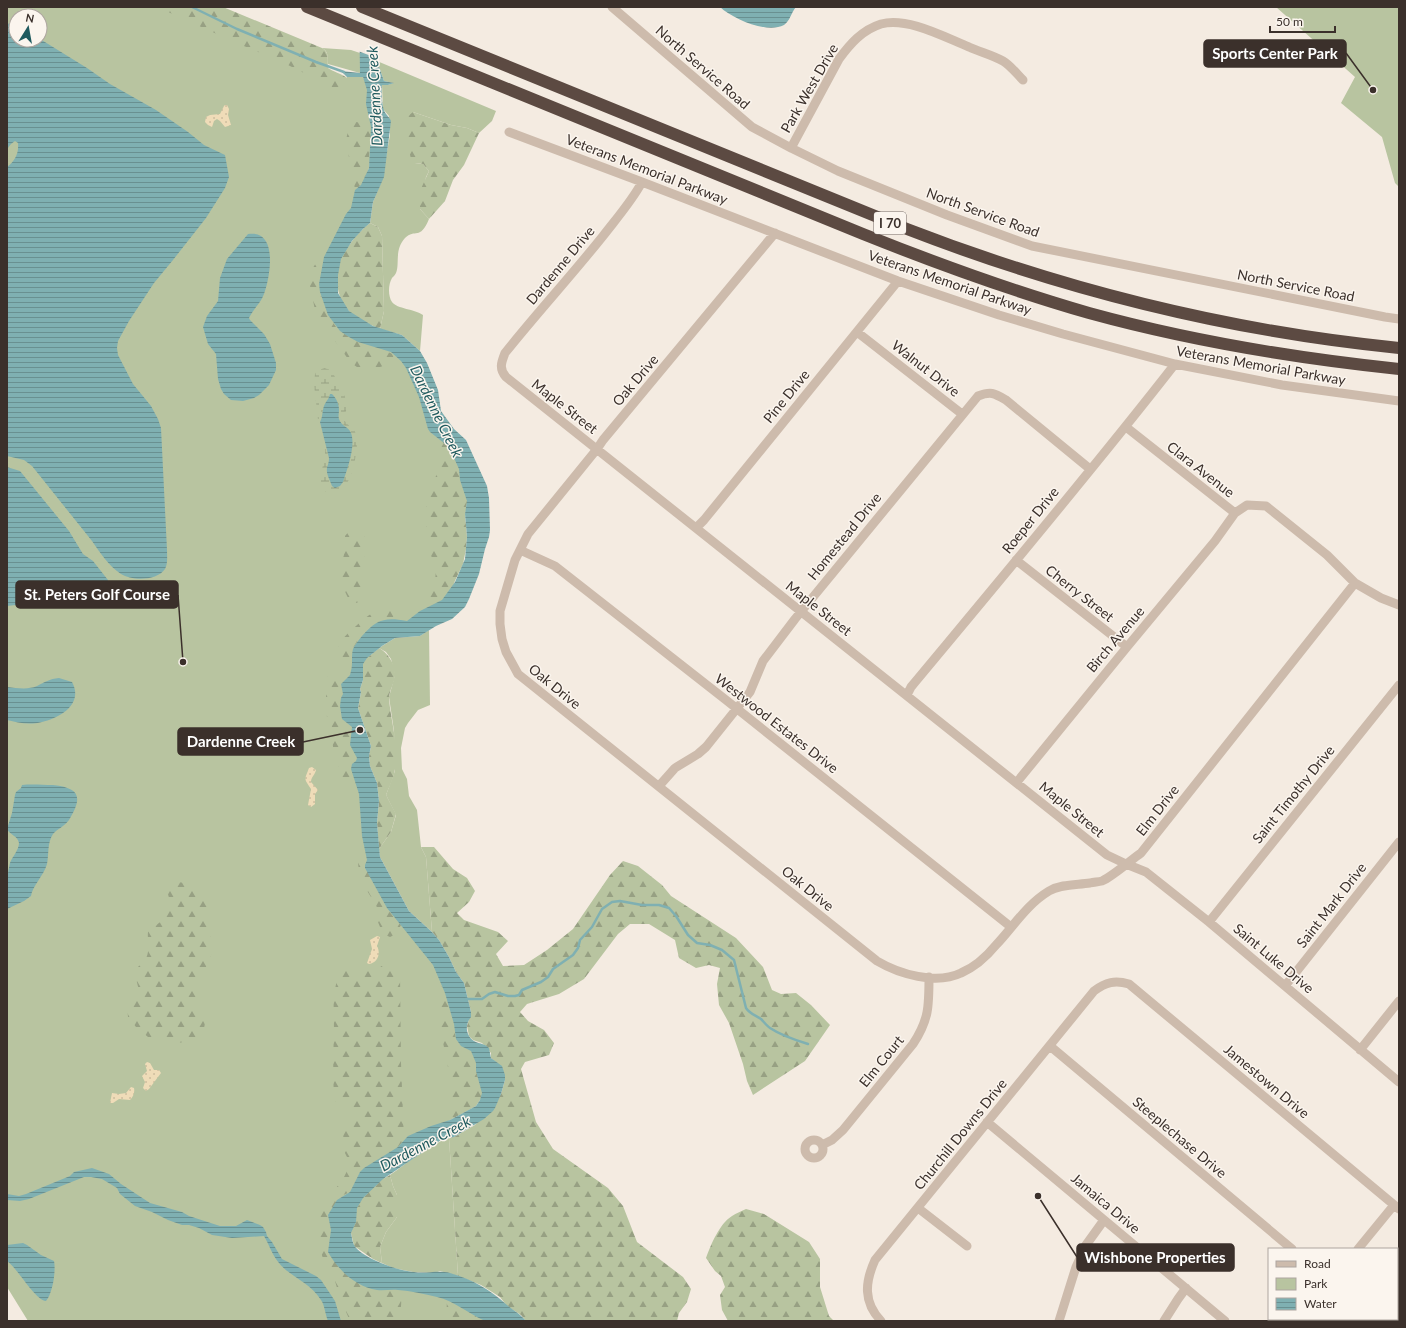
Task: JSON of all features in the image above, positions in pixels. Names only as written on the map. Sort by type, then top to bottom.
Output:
[{"type":"highway","name":"I 70","points":[[307,7],[863,234],[955,270],[1007,288],[1090,313],[1201,339],[1320,360],[1399,369]]},
{"type":"highway","name":"I 70","points":[[362,7],[900,226],[996,262],[1085,290],[1177,313],[1308,337],[1399,348]]},
{"type":"street","name":"North Service Road","points":[[612,7],[741,118],[759,131],[845,174],[947,215],[1032,246],[1399,319]]},
{"type":"street","name":"Park West Drive","points":[[791,148],[839,59],[848,46],[858,36],[870,28],[883,24],[898,23],[927,30],[1004,61],[1023,80]]},
{"type":"street","name":"Veterans Memorial Parkway","points":[[509,132],[898,281],[980,309],[1063,334],[1175,364],[1282,385],[1399,401]]},
{"type":"street","name":"Dardenne Drive","points":[[501,367],[505,353],[625,208],[642,182]]},
{"type":"street","name":"Oak Drive","points":[[775,233],[603,440],[528,534],[515,560],[500,611],[502,639],[506,652],[518,674],[877,960],[906,974],[929,978]]},
{"type":"street","name":"Pine Drive","points":[[696,528],[898,281]]},
{"type":"street","name":"Walnut Drive","points":[[857,332],[962,414],[978,396],[988,392],[996,394],[1006,400],[1090,469]]},
{"type":"street","name":"Roeper Drive","points":[[907,695],[911,687],[1090,469],[1126,428],[1175,364]]},
{"type":"street","name":"Maple Street","points":[[501,367],[502,372],[506,377],[1107,855],[1126,864]]},
{"type":"street","name":"Homestead Drive","points":[[659,786],[676,768],[706,747],[750,692],[763,661],[801,611],[962,414]]},
{"type":"street","name":"Clara Avenue","points":[[1126,428],[1235,513],[1247,505],[1266,506],[1327,555],[1355,584],[1381,598],[1399,605]]},
{"type":"street","name":"Birch Avenue","points":[[1017,782],[1126,647],[1215,541],[1235,513]]},
{"type":"street","name":"Westwood Estates Drive","points":[[520,550],[555,566],[1011,927]]},
{"type":"street","name":"Cherry Street","points":[[1016,560],[1126,647]]},
{"type":"street","name":"Elm Drive","points":[[929,978],[960,974],[983,959],[1030,905],[1051,890],[1064,885],[1101,881],[1141,852],[1355,584]]},
{"type":"street","name":"Saint Timothy Drive","points":[[1209,922],[1399,685]]},
{"type":"street","name":"Saint Mark Drive","points":[[1285,986],[1399,842]]},
{"type":"street","name":"Saint Luke Drive","points":[[1126,864],[1146,872],[1209,922],[1399,1082]]},
{"type":"street","name":"Elm Court","points":[[822,1145],[832,1140],[842,1130],[922,1032],[929,1006],[929,978]]},
{"type":"street","name":"Churchill Downs Drive","points":[[881,1321],[871,1307],[867,1298],[866,1286],[869,1272],[879,1254],[1094,991],[1102,986],[1114,982]]},
{"type":"street","name":"Jamestown Drive","points":[[1114,982],[1129,984],[1397,1207]]},
{"type":"street","points":[[1360,1050],[1399,1001]]},
{"type":"street","name":"Steeplechase Drive","points":[[1050,1046],[1291,1248]]},
{"type":"street","name":"Jamaica Drive","points":[[987,1122],[1225,1321]]},
{"type":"street","points":[[1359,1248],[1397,1207]]},
{"type":"street","points":[[918,1208],[968,1246]]},
{"type":"street","points":[[1059,1321],[1076,1267],[1084,1251],[1104,1220]]},
{"type":"street","points":[[1164,1321],[1186,1288]]},
{"type":"green space","points":[[7,7],[179,7],[346,79],[347,77],[363,77],[365,81],[374,89],[378,133],[333,300],[400,347],[471,479],[451,601],[375,639],[353,702],[377,870],[428,947],[493,1091],[399,1154],[341,1250],[426,1283],[505,1321],[28,1321],[7,1287]]},
{"type":"green space","points":[[157,7],[223,7],[322,48],[328,56],[328,68],[347,78],[346,86],[343,89],[338,90],[280,61]]},
{"type":"green space","points":[[1276,7],[1399,7],[1399,187],[1395,183],[1382,137],[1341,103],[1355,77]]},
{"type":"green space","points":[[322,48],[351,50],[360,53],[360,73],[328,64],[327,53]]},
{"type":"green space","points":[[377,61],[496,111],[492,121],[479,133],[413,112],[415,163],[423,164],[429,171],[426,177],[420,209],[429,219],[423,230],[409,235],[402,243],[398,252],[396,274],[392,278],[389,290],[391,300],[394,304],[423,315],[420,351],[402,335],[380,329],[384,311],[382,236],[378,227],[370,223],[373,202],[383,177],[390,135],[389,116],[383,109],[382,85],[393,83],[384,81]]},
{"type":"green space","points":[[413,112],[479,133],[464,165],[453,180],[445,201],[429,219],[420,209],[420,191],[429,171],[423,164],[415,163],[411,159],[406,137],[407,117]]},
{"type":"green space","points":[[356,122],[371,124],[372,135],[369,168],[361,185],[355,190],[352,168],[346,144],[348,132]]},
{"type":"green space","points":[[370,223],[378,227],[382,236],[384,311],[380,329],[358,318],[348,310],[341,299],[338,287],[340,263],[345,252],[352,241]]},
{"type":"green space","points":[[316,263],[320,277],[320,292],[328,315],[336,327],[353,340],[374,346],[395,355],[383,366],[374,369],[360,369],[351,363],[322,323],[315,310],[309,281],[311,271]]},
{"type":"green space","points":[[324,368],[331,370],[345,397],[347,407],[344,420],[355,432],[357,440],[356,455],[352,473],[345,487],[336,493],[327,492],[321,487],[321,472],[325,459],[325,450],[324,439],[318,420],[314,384],[315,374],[317,371]],"holes":[[[330,394],[336,398],[339,408],[339,419],[341,423],[350,431],[352,438],[351,452],[345,477],[339,487],[331,484],[327,469],[329,464],[328,455],[320,422],[324,406]]]},
{"type":"green space","points":[[443,442],[449,448],[459,469],[460,480],[467,501],[465,514],[467,537],[463,564],[452,587],[442,600],[430,607],[430,595],[435,582],[436,569],[428,547],[426,530],[426,503],[431,486],[439,470],[441,462],[439,450]]},
{"type":"green space","points":[[351,529],[360,529],[367,547],[360,576],[363,598],[361,601],[356,603],[349,600],[339,579],[345,549],[345,536]]},
{"type":"green space","points":[[393,606],[399,608],[393,613],[394,619],[381,620],[370,628],[356,644],[353,659],[349,662],[340,659],[336,653],[346,635],[373,613]]},
{"type":"green space","points":[[429,630],[430,705],[418,710],[408,723],[405,728],[401,748],[402,769],[407,779],[409,796],[417,810],[421,847],[426,857],[432,932],[409,911],[380,857],[379,849],[391,832],[396,815],[386,795],[395,771],[394,731],[389,697],[395,675],[391,659],[386,652],[379,648],[395,638],[420,636]]},
{"type":"green space","points":[[379,648],[391,660],[395,672],[389,699],[396,760],[393,779],[386,795],[396,814],[391,832],[379,849],[377,823],[379,801],[377,783],[370,766],[369,756],[371,746],[358,708],[361,692],[360,689],[363,680],[363,664],[367,658]]},
{"type":"green space","points":[[328,675],[337,675],[345,680],[341,687],[343,694],[341,713],[342,719],[352,727],[350,740],[357,758],[352,764],[352,772],[356,783],[346,789],[334,753],[332,740],[333,729],[327,718],[326,694]]},
{"type":"green space","points":[[421,847],[434,847],[453,869],[467,878],[475,891],[469,902],[457,913],[464,920],[498,932],[508,941],[496,954],[503,966],[524,965],[547,950],[573,929],[610,875],[623,861],[638,866],[662,885],[671,896],[736,938],[763,967],[772,990],[781,994],[796,993],[811,1005],[830,1025],[805,1061],[753,1095],[747,1081],[743,1064],[729,1023],[719,1005],[717,984],[720,968],[709,965],[696,968],[679,958],[675,940],[649,924],[630,924],[618,934],[584,979],[559,994],[527,1004],[520,1012],[528,1021],[544,1030],[554,1043],[549,1055],[525,1062],[521,1069],[536,1122],[553,1149],[608,1188],[623,1206],[637,1242],[683,1277],[691,1289],[687,1302],[679,1313],[677,1321],[526,1321],[521,1315],[507,1306],[500,1297],[481,1285],[458,1276],[449,1138],[454,1137],[475,1125],[501,1094],[505,1080],[498,1064],[491,1058],[491,1053],[482,1043],[473,1040],[469,1036],[467,1026],[471,1012],[464,983],[456,972],[439,940],[432,932],[426,857]]},
{"type":"green space","points":[[358,859],[367,860],[372,879],[383,903],[401,925],[396,934],[390,937],[383,934],[375,915],[378,910],[362,881]]},
{"type":"green space","points":[[171,881],[185,883],[202,889],[210,900],[208,922],[212,942],[212,952],[198,984],[196,996],[197,1004],[204,1019],[204,1029],[199,1039],[173,1044],[148,1037],[136,1027],[128,1017],[127,1005],[134,999],[141,998],[134,971],[146,958],[148,932],[165,918],[171,905],[166,887]]},
{"type":"green space","points":[[384,964],[400,973],[404,1140],[398,1147],[383,1155],[360,1172],[350,1192],[341,1196],[329,1222],[331,1230],[328,1247],[331,1257],[342,1270],[382,1290],[402,1291],[400,1321],[350,1321],[340,1298],[335,1281],[326,1268],[320,1249],[317,1226],[317,1214],[324,1202],[342,1181],[348,1169],[347,1157],[344,1151],[343,1131],[352,1114],[348,1105],[342,1107],[334,1100],[333,1058],[335,992],[338,976],[342,969],[370,971],[375,970]]},
{"type":"green space","points":[[441,983],[449,1005],[456,1039],[466,1049],[471,1051],[476,1064],[476,1071],[482,1093],[476,1106],[450,1120],[451,1085],[438,1008]]},
{"type":"green space","points":[[449,1138],[458,1276],[440,1271],[435,1273],[413,1272],[393,1268],[382,1263],[380,1247],[386,1232],[397,1217],[397,1195],[390,1175],[426,1149]]},
{"type":"green space","points":[[390,1175],[397,1195],[397,1217],[386,1232],[380,1247],[382,1263],[373,1259],[354,1246],[351,1233],[356,1222],[357,1208],[363,1198],[383,1179]]},
{"type":"green space","points":[[746,1209],[764,1214],[809,1242],[820,1259],[820,1287],[829,1316],[834,1321],[728,1321],[722,1310],[720,1295],[725,1287],[721,1276],[715,1271],[706,1258],[716,1235],[723,1224],[734,1215]]},
{"type":"green space","points":[[447,1300],[484,1321],[446,1321]]},
{"type":"sand","points":[[225,105],[227,105],[229,109],[228,115],[231,125],[225,127],[217,119],[214,121],[212,127],[205,122],[206,117],[220,114]]},
{"type":"sand","points":[[312,767],[316,770],[311,782],[318,790],[315,794],[315,804],[311,807],[308,805],[311,789],[307,783],[306,775],[309,768]]},
{"type":"sand","points":[[377,936],[380,937],[377,946],[379,955],[375,962],[369,964],[367,963],[372,949],[370,940]]},
{"type":"sand","points":[[147,1062],[150,1063],[154,1070],[159,1070],[161,1073],[146,1091],[143,1088],[145,1082],[142,1076],[147,1071],[145,1064]]},
{"type":"sand","points":[[131,1087],[134,1088],[134,1092],[130,1100],[119,1099],[113,1103],[110,1103],[112,1093],[126,1093]]},
{"type":"water","points":[[359,7],[375,7],[377,61],[384,81],[394,83],[382,85],[383,108],[391,121],[384,177],[373,202],[370,223],[352,241],[341,259],[338,275],[338,293],[349,311],[373,326],[402,335],[420,351],[427,363],[438,390],[441,411],[454,429],[466,440],[487,486],[490,530],[479,574],[465,607],[452,619],[436,626],[420,636],[395,638],[367,658],[363,664],[363,680],[360,689],[361,692],[358,708],[371,746],[369,756],[370,766],[377,783],[379,801],[377,823],[380,857],[409,911],[439,940],[456,972],[464,983],[471,1012],[471,1017],[467,1026],[469,1036],[474,1041],[489,1048],[491,1058],[502,1066],[505,1080],[495,1108],[484,1119],[454,1137],[441,1140],[383,1179],[363,1198],[357,1208],[356,1222],[351,1233],[354,1245],[364,1255],[381,1263],[407,1271],[446,1272],[466,1279],[494,1294],[526,1321],[486,1321],[449,1301],[437,1297],[408,1291],[369,1288],[348,1277],[332,1259],[328,1252],[331,1230],[328,1215],[337,1200],[350,1192],[360,1172],[398,1147],[408,1136],[450,1120],[476,1106],[482,1093],[476,1071],[476,1063],[471,1051],[461,1046],[456,1039],[454,1024],[445,993],[433,965],[387,908],[365,868],[367,860],[362,836],[359,794],[351,769],[352,764],[357,758],[350,745],[352,727],[342,719],[340,706],[343,694],[341,684],[350,675],[353,649],[357,642],[367,630],[377,623],[393,619],[407,621],[420,611],[442,600],[455,582],[465,559],[467,537],[465,514],[467,501],[460,480],[459,469],[449,447],[428,429],[419,397],[406,368],[391,352],[358,342],[340,331],[328,315],[320,292],[319,284],[324,257],[346,214],[351,208],[355,190],[361,185],[369,168],[371,127],[366,104],[367,90],[363,77],[347,77],[341,71],[360,73]]},
{"type":"water","points":[[720,7],[796,7],[784,25],[769,28],[750,24],[733,16]]},
{"type":"water","points":[[7,23],[8,48],[48,48],[48,44],[110,84],[156,110],[204,145],[225,155],[229,177],[225,188],[206,218],[154,283],[129,321],[118,341],[118,355],[133,384],[151,406],[161,428],[167,562],[165,569],[156,576],[138,579],[131,578],[117,571],[105,559],[32,466],[24,460],[7,456],[7,167],[16,156],[18,143],[15,141],[7,149]]},
{"type":"water","points":[[248,234],[258,234],[264,239],[270,256],[270,267],[263,297],[249,318],[264,334],[270,344],[276,363],[276,370],[269,385],[259,395],[243,401],[231,400],[221,389],[218,379],[216,354],[208,344],[203,327],[207,316],[218,301],[220,278],[227,259]]},
{"type":"water","points":[[330,394],[332,394],[338,403],[341,423],[349,429],[352,438],[352,451],[343,482],[340,486],[335,488],[332,486],[328,477],[327,468],[329,458],[320,422],[324,406]]},
{"type":"water","points":[[7,467],[20,471],[69,531],[83,554],[93,561],[108,580],[107,585],[97,591],[33,603],[7,606]]},
{"type":"water","points":[[59,678],[72,682],[75,690],[73,703],[68,709],[56,717],[38,723],[24,723],[7,720],[7,687],[30,688]]},
{"type":"water","points":[[22,785],[62,786],[74,791],[77,800],[69,820],[53,834],[51,838],[47,864],[31,896],[7,909],[7,886],[10,863],[19,843],[7,829],[16,792]]},
{"type":"water","points":[[92,1168],[109,1174],[121,1184],[150,1203],[182,1212],[189,1216],[220,1226],[236,1226],[247,1220],[260,1225],[263,1227],[282,1259],[321,1280],[335,1301],[341,1321],[328,1321],[322,1302],[316,1294],[306,1284],[279,1263],[274,1257],[264,1236],[232,1238],[212,1235],[199,1228],[189,1225],[182,1225],[135,1206],[120,1194],[117,1188],[102,1179],[91,1177],[84,1177],[29,1199],[20,1201],[7,1200],[7,1194],[19,1196],[26,1194],[70,1176],[74,1172]]},
{"type":"water","points":[[23,1243],[41,1255],[54,1261],[55,1270],[53,1281],[46,1301],[32,1290],[7,1261],[7,1245]]},
{"type":"pier","points":[[357,7],[377,7],[379,59],[358,51]]},
{"type":"waterway","points":[[192,7],[237,29],[344,72]]},
{"type":"waterway","points":[[466,999],[482,999],[495,992],[508,996],[515,996],[519,995],[522,990],[541,982],[548,977],[553,969],[573,955],[578,948],[580,940],[592,927],[602,909],[612,902],[620,901],[642,905],[659,905],[669,908],[688,935],[697,943],[710,945],[722,950],[734,960],[746,1008],[749,1012],[761,1019],[775,1031],[789,1038],[808,1044]]},
{"type":"place","name":"Sports Center Park","points":[[1373,90]]},
{"type":"place","name":"St. Peters Golf Course","points":[[183,662]]},
{"type":"place","name":"Dardenne Creek","points":[[360,730]]},
{"type":"place","name":"Wishbone Properties","points":[[1038,1196]]}]
